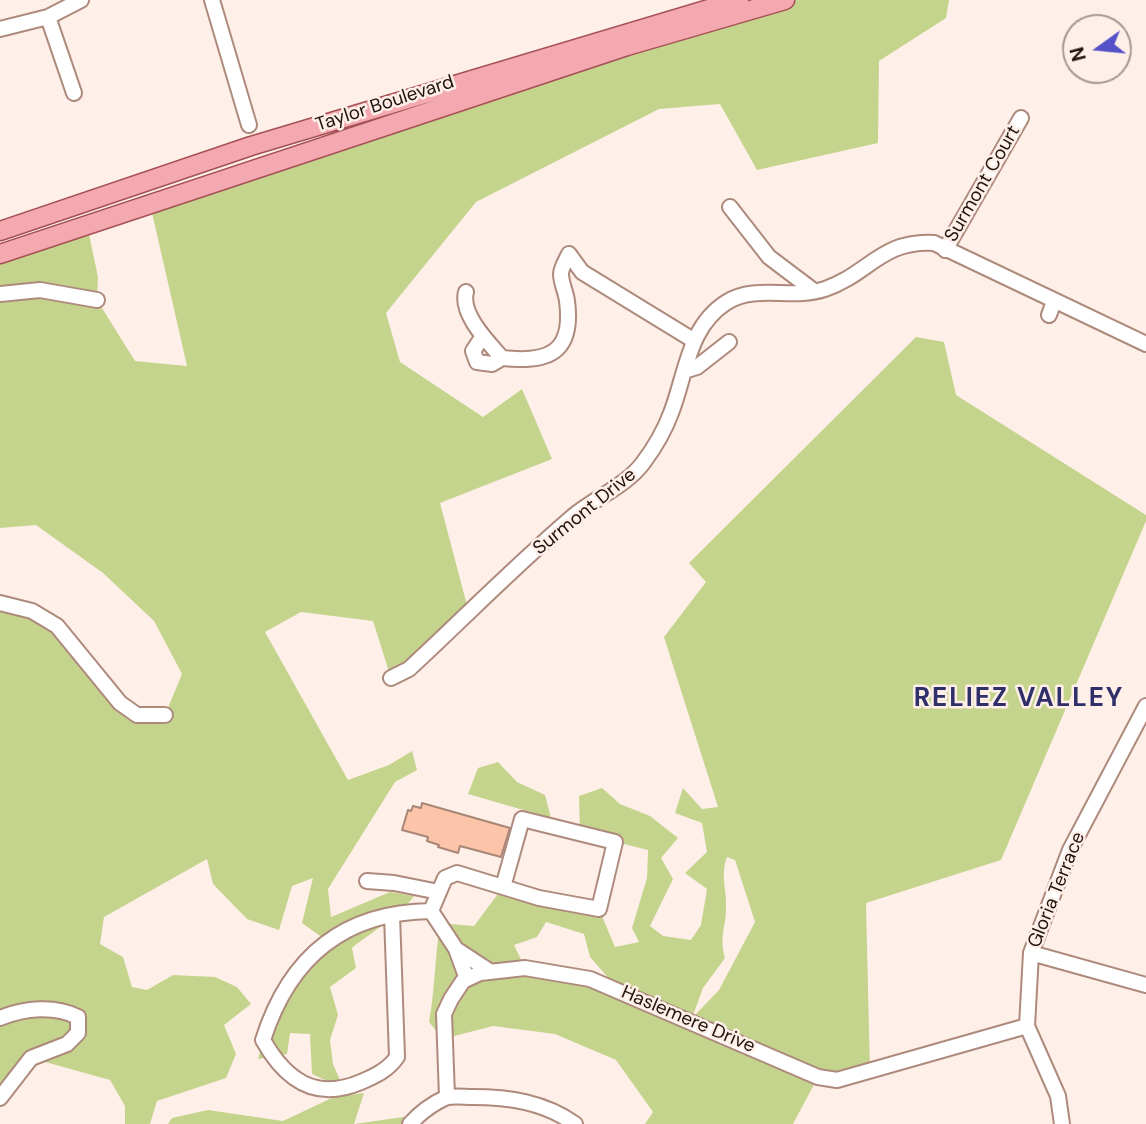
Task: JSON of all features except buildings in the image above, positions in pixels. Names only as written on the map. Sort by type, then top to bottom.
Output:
[{"type":"main road","name":"Taylor Boulevard","points":[[0,231],[251,146],[739,0]]},
{"type":"main road","name":"Taylor Boulevard","points":[[0,254],[627,46],[785,0]]},
{"type":"street","points":[[0,29],[48,17],[82,0]]},
{"type":"street","points":[[212,0],[249,125]]},
{"type":"street","points":[[48,17],[74,93]]},
{"type":"street","name":"Surmont Court","points":[[946,250],[1021,118]]},
{"type":"street","points":[[730,207],[769,257],[814,291]]},
{"type":"street","name":"Surmont Drive","points":[[391,678],[409,669],[577,513],[640,467],[660,439],[693,340],[726,303],[751,293],[790,295],[825,289],[894,247],[911,242],[934,243],[1146,344]]},
{"type":"street","points":[[484,335],[473,351],[477,362],[492,364],[502,358],[544,359],[558,350],[567,323],[568,303],[561,273],[569,254],[582,272],[693,340]]},
{"type":"street","points":[[0,294],[10,290],[40,290],[97,300]]},
{"type":"street","points":[[466,292],[465,305],[502,358]]},
{"type":"street","points":[[1049,316],[1054,301]]},
{"type":"street","points":[[684,371],[697,367],[729,342]]},
{"type":"street","points":[[0,603],[32,611],[57,626],[120,703],[137,715],[165,715]]},
{"type":"street","name":"Gloria Terrace","points":[[1062,1124],[1058,1096],[1027,1026],[1031,953],[1070,850],[1146,706]]},
{"type":"street","points":[[431,911],[444,878],[457,873],[539,898],[598,909],[615,842],[522,819],[503,887]]},
{"type":"street","points":[[367,881],[394,883],[439,892]]},
{"type":"street","points":[[393,915],[397,1057],[390,1067],[372,1078],[330,1091],[315,1088],[290,1075],[273,1058],[263,1040],[278,1003],[297,968],[328,941],[361,925],[393,915],[431,911]]},
{"type":"street","points":[[431,911],[456,948],[467,979],[457,990],[444,1014],[447,1097]]},
{"type":"street","points":[[456,948],[491,972]]},
{"type":"street","points":[[1031,953],[1146,985]]},
{"type":"street","name":"Haslemere Drive","points":[[467,979],[491,972],[525,968],[590,979],[818,1077],[837,1080],[1027,1026]]},
{"type":"street","points":[[0,1018],[14,1013],[62,1009],[78,1017],[78,1033],[67,1044],[31,1058],[0,1098]]},
{"type":"street","points":[[410,1124],[418,1115],[447,1097],[525,1101],[559,1113],[575,1124]]},
{"type":"green space","points":[[785,0],[949,0],[946,18],[879,61],[878,143],[757,170],[720,104],[659,109],[476,202],[386,313],[400,362],[483,417],[522,389],[552,459],[440,503],[469,613],[391,678],[373,621],[301,612],[265,632],[348,780],[389,765],[412,751],[417,770],[395,782],[328,889],[331,917],[390,892],[414,896],[394,917],[352,948],[356,968],[330,987],[338,1015],[330,1040],[333,1064],[344,1089],[312,1074],[310,1034],[290,1033],[287,1054],[258,1059],[268,1025],[327,941],[302,923],[313,878],[292,886],[279,930],[247,919],[213,884],[207,859],[104,917],[100,944],[123,957],[132,987],[147,990],[173,975],[215,977],[237,987],[251,1004],[224,1025],[236,1054],[226,1078],[157,1101],[150,1124],[125,1124],[125,1106],[110,1080],[31,1058],[0,1098],[0,603],[32,611],[137,715],[165,715],[182,674],[154,621],[103,573],[36,525],[0,528],[0,254],[87,225],[98,277],[97,300],[135,361],[187,366],[150,204]]},
{"type":"green space","points":[[916,337],[944,342],[956,395],[1146,515],[1146,521],[1001,860],[866,903],[870,1073],[818,1077],[793,1124],[645,1124],[653,1112],[616,1060],[555,1034],[493,1026],[443,1039],[429,1022],[440,923],[474,926],[503,887],[599,909],[615,947],[639,942],[632,928],[647,878],[648,850],[580,833],[579,796],[602,788],[620,804],[650,816],[678,838],[661,858],[673,879],[650,926],[663,936],[691,940],[701,925],[707,889],[685,873],[707,852],[702,823],[675,813],[683,788],[702,809],[718,807],[664,637],[706,582],[689,563]],"holes":[[[727,857],[735,860],[755,922],[719,990],[692,1018],[703,988],[725,958],[724,876]],[[546,922],[584,934],[590,957],[618,989],[525,968],[514,945],[537,937]]]},
{"type":"green space","points":[[498,762],[517,782],[545,795],[551,818],[468,794],[478,768]]},
{"type":"green space","points":[[364,1093],[354,1124],[168,1124],[172,1118],[208,1110],[283,1121],[334,1097]]},
{"type":"green space","points":[[418,1115],[410,1124],[354,1124]]},
{"type":"district","name":"RELIEZ VALLEY","points":[[1019,699]]}]
